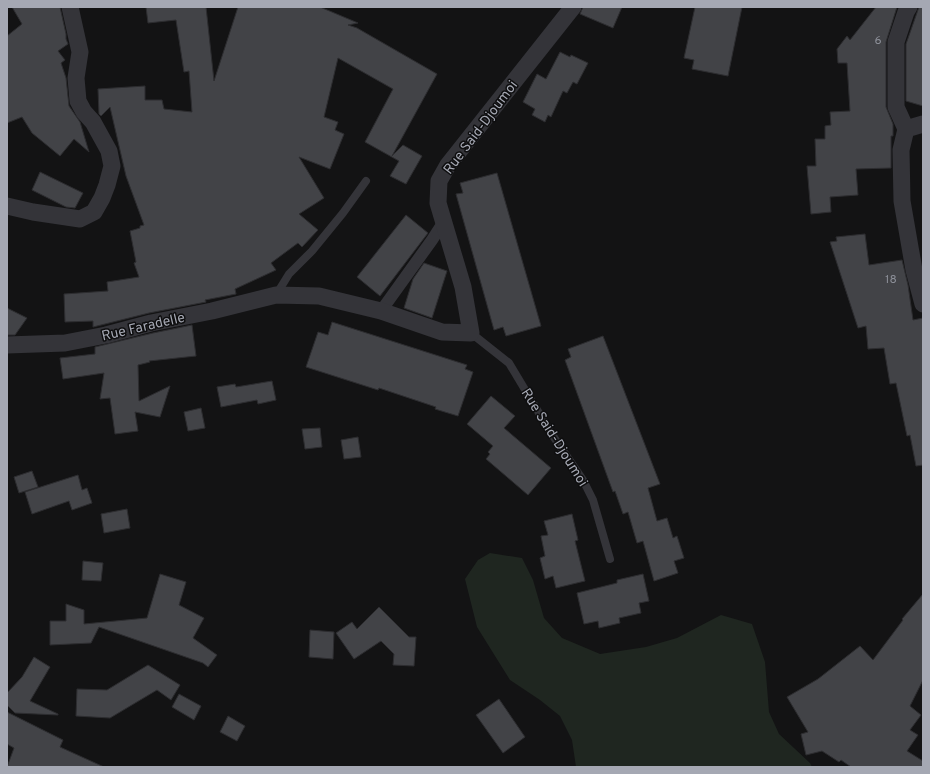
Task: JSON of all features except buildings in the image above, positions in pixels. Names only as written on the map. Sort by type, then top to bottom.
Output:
[{"type":"street","points":[[7,206],[33,212],[80,219],[94,212],[107,185],[112,166],[109,151],[93,122],[84,112],[78,101],[76,78],[80,52],[70,7]]},
{"type":"street","name":"Rue Said-Djoumoi","points":[[472,333],[463,287],[438,203],[439,181],[448,165],[573,7]]},
{"type":"street","points":[[909,7],[896,42],[896,107],[906,129],[901,150],[902,201],[914,270],[923,304]]},
{"type":"street","points":[[906,129],[923,124]]},
{"type":"street","points":[[381,311],[443,223]]},
{"type":"street","points":[[276,295],[319,296],[381,311],[442,332],[472,333]]},
{"type":"street","name":"Rue Faradelle","points":[[7,346],[65,343],[212,311],[276,295]]},
{"type":"lane","points":[[276,295],[289,274],[312,251],[366,181]]},
{"type":"lane","name":"Rue Said-Djoumoi","points":[[472,333],[509,363],[551,432],[583,480],[593,500],[610,559]]},
{"type":"shaded area","points":[[490,553],[522,558],[533,580],[544,618],[562,638],[600,654],[646,647],[677,638],[721,615],[752,624],[765,662],[769,712],[779,734],[810,763],[812,767],[576,767],[572,740],[560,716],[540,700],[510,680],[477,627],[465,579],[478,560]]}]
